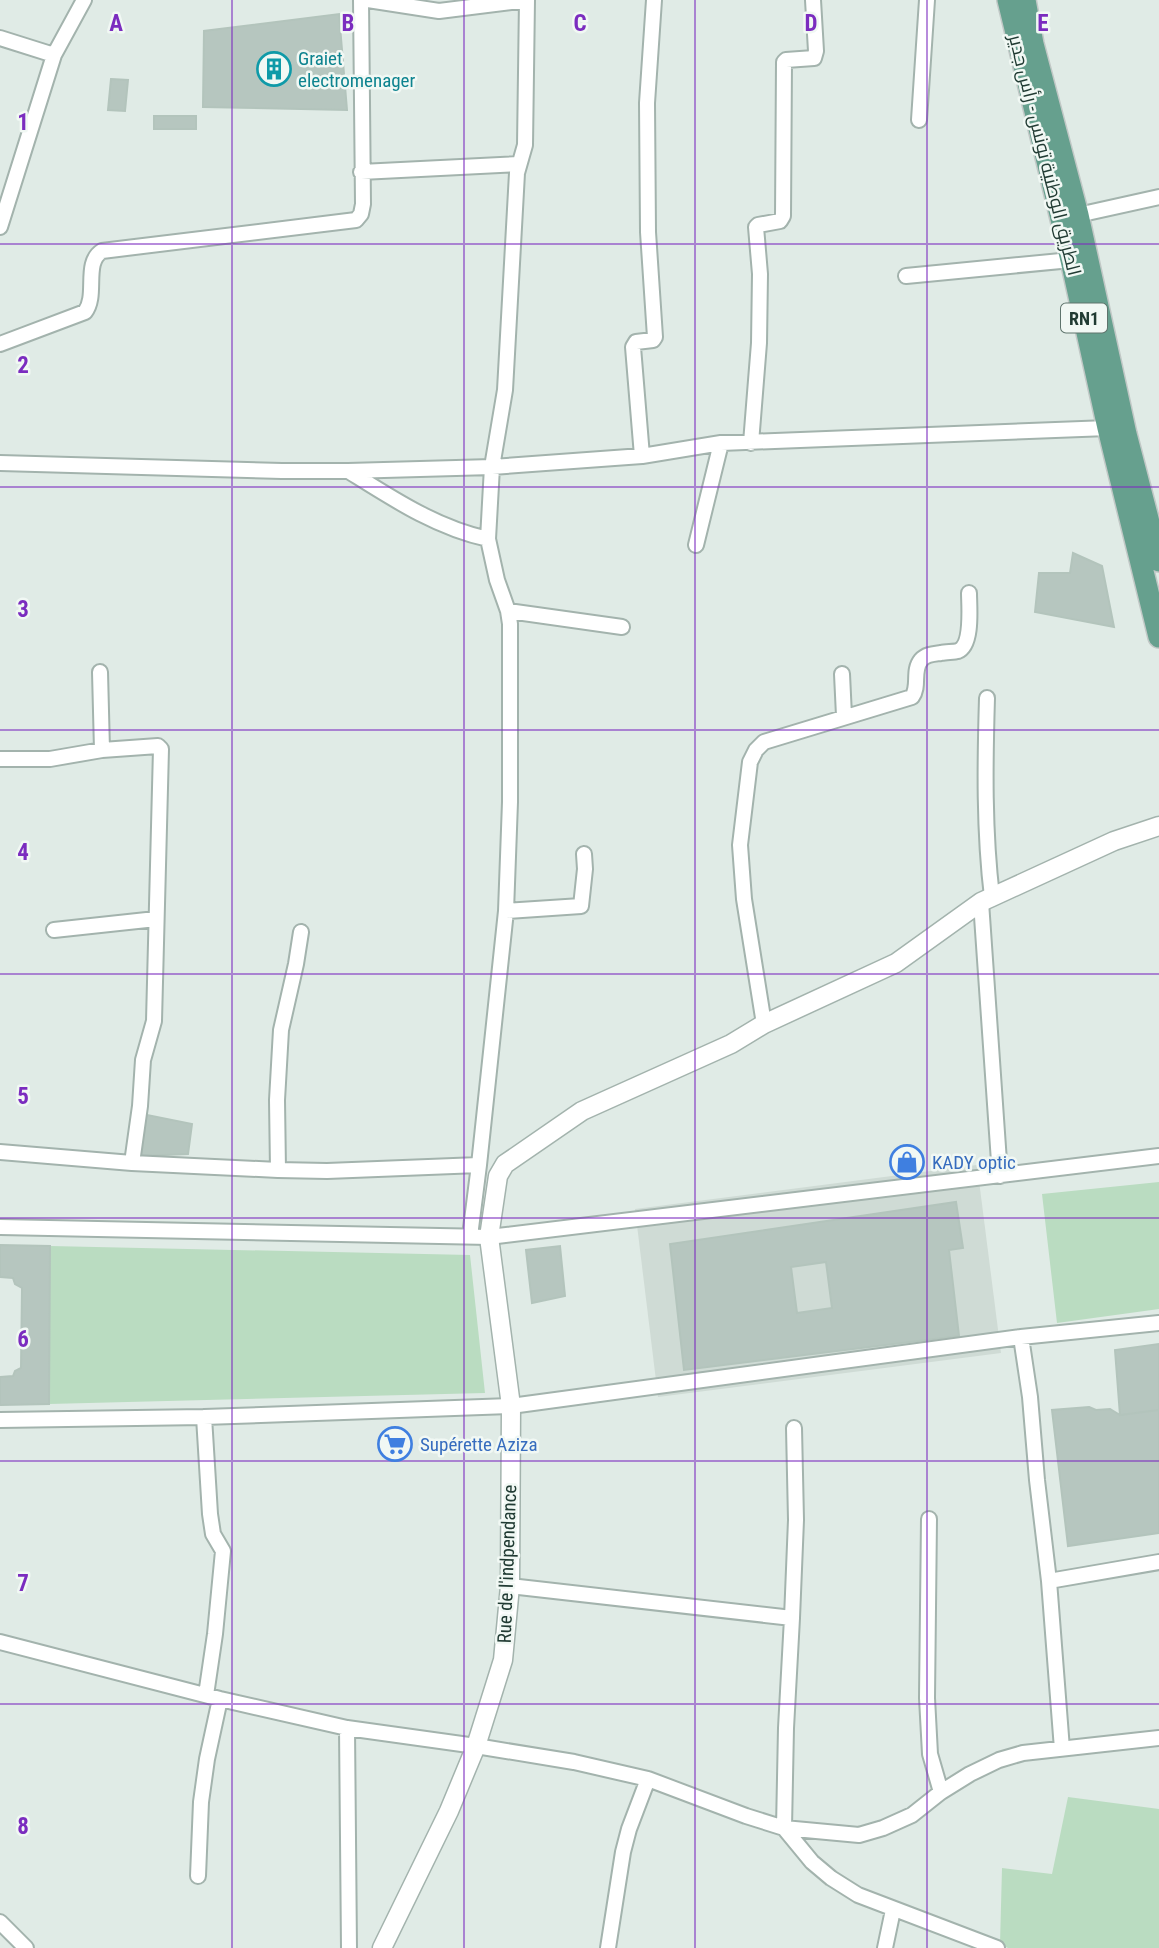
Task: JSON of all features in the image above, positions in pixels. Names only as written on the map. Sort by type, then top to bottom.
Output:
[{"type":"main road","name":"الطريق الوطنية تونس - رأس جدير","points":[[1008,0],[1159,636]]},
{"type":"main road","name":"الطريق الوطنية تونس - رأس جدير","points":[[1025,0],[1033,44],[1078,215],[1126,433],[1159,561]]},
{"type":"street","points":[[0,227],[54,55],[84,0]]},
{"type":"street","points":[[0,344],[85,312],[90,305],[94,259],[102,251],[356,220],[361,214],[363,204],[361,0]]},
{"type":"street","points":[[368,0],[439,11],[527,0],[525,145],[516,186],[505,390],[492,467],[488,539],[497,580],[508,611],[510,802],[506,911],[470,1236]]},
{"type":"street","points":[[642,456],[633,347],[636,342],[653,340],[655,337],[648,232],[646,103],[654,0]]},
{"type":"street","points":[[751,443],[759,343],[760,274],[756,227],[780,221],[783,216],[784,62],[814,58],[816,51],[813,0]]},
{"type":"street","points":[[919,120],[927,0]]},
{"type":"street","points":[[0,38],[54,55]]},
{"type":"street","points":[[361,172],[519,164]]},
{"type":"street","points":[[1078,215],[1159,197]]},
{"type":"street","points":[[906,276],[1071,260]]},
{"type":"street","points":[[0,463],[348,471],[492,467],[642,456],[722,443],[1108,428]]},
{"type":"street","points":[[696,545],[722,443]]},
{"type":"street","points":[[348,471],[402,505],[456,530],[488,539]]},
{"type":"street","points":[[765,1024],[744,899],[740,845],[750,762],[764,742],[844,716],[909,699],[915,693],[917,667],[923,659],[931,654],[959,651],[964,646],[968,635],[970,593]]},
{"type":"street","points":[[508,611],[622,627]]},
{"type":"street","points":[[100,672],[102,750]]},
{"type":"street","points":[[842,674],[844,716]]},
{"type":"street","points":[[987,698],[987,900],[1000,1176]]},
{"type":"street","points":[[0,759],[50,759],[102,750],[158,746],[161,749],[155,1021],[143,1060],[132,1163]]},
{"type":"street","name":"Rue de l'indpendance","points":[[382,1948],[449,1811],[476,1746],[503,1660],[510,1586],[511,1406],[489,1237],[498,1176],[505,1164],[582,1111],[731,1044],[765,1024],[896,963],[987,900],[1114,841],[1159,827]]},
{"type":"street","points":[[506,911],[581,906],[584,854]]},
{"type":"street","points":[[54,930],[156,919]]},
{"type":"street","points":[[278,1170],[281,1030],[302,932]]},
{"type":"street","points":[[0,1152],[132,1163],[278,1170],[327,1171],[479,1165]]},
{"type":"street","points":[[0,1227],[489,1237],[1159,1156]]},
{"type":"street","points":[[0,1420],[204,1417],[511,1406],[1021,1337],[1159,1323]]},
{"type":"street","points":[[1021,1337],[1030,1397],[1049,1581],[1062,1749]]},
{"type":"street","points":[[204,1417],[210,1514],[213,1534],[223,1551],[215,1634],[205,1695]]},
{"type":"street","points":[[794,1428],[796,1520],[784,1828],[812,1862],[858,1895],[997,1948]]},
{"type":"street","points":[[929,1519],[927,1698],[930,1754],[941,1792]]},
{"type":"street","points":[[1049,1581],[1159,1562]]},
{"type":"street","points":[[510,1586],[792,1618]]},
{"type":"street","points":[[0,1642],[220,1699],[347,1728],[574,1762],[648,1779],[784,1828],[859,1835],[912,1815],[941,1792],[999,1760],[1023,1753],[1159,1738]]},
{"type":"street","points":[[198,1876],[201,1802],[220,1699]]},
{"type":"street","points":[[347,1728],[349,1948]]},
{"type":"street","points":[[608,1948],[623,1852],[648,1779]]},
{"type":"street","points":[[885,1948],[893,1910]]},
{"type":"street","points":[[0,1922],[26,1948]]},
{"type":"shaded area","points":[[977,1165],[1001,1353],[658,1397],[635,1209]]},
{"type":"green space","points":[[1159,1182],[1159,1309],[1057,1323],[1042,1194]]},
{"type":"green space","points":[[50,1246],[470,1255],[485,1393],[49,1404]]},
{"type":"green space","points":[[1068,1797],[1159,1809],[1159,1948],[1008,1948],[1000,1944],[1002,1868],[1052,1874]]},
{"type":"building","name":"Graiet electromenager","points":[[339,14],[347,110],[203,107],[204,31]]},
{"type":"building","points":[[111,79],[128,80],[125,111],[108,110]]},
{"type":"building","points":[[154,116],[196,116],[196,129],[154,129]]},
{"type":"building","points":[[1073,553],[1102,566],[1114,627],[1035,612],[1039,573],[1070,573]]},
{"type":"building","points":[[142,1114],[192,1124],[188,1154],[139,1156]]},
{"type":"building","points":[[956,1202],[963,1248],[949,1250],[959,1336],[684,1370],[670,1244]],"holes":[[[826,1262],[832,1308],[797,1313],[791,1267]]]},
{"type":"building","points":[[0,1245],[50,1246],[49,1404],[0,1405],[0,1377],[13,1376],[15,1371],[21,1368],[22,1288],[15,1284],[13,1278],[0,1277]]},
{"type":"building","points":[[560,1246],[565,1296],[532,1303],[526,1250]]},
{"type":"building","points":[[1159,1344],[1159,1410],[1120,1415],[1115,1350]]},
{"type":"building","points":[[1089,1407],[1096,1410],[1110,1409],[1120,1415],[1159,1410],[1159,1533],[1068,1546],[1052,1410]]},
{"type":"place","name":"Graiet electromenager","points":[[274,69]]},
{"type":"place","name":"KADY optic","points":[[907,1162]]},
{"type":"place","name":"Supérette Aziza","points":[[395,1444]]}]
